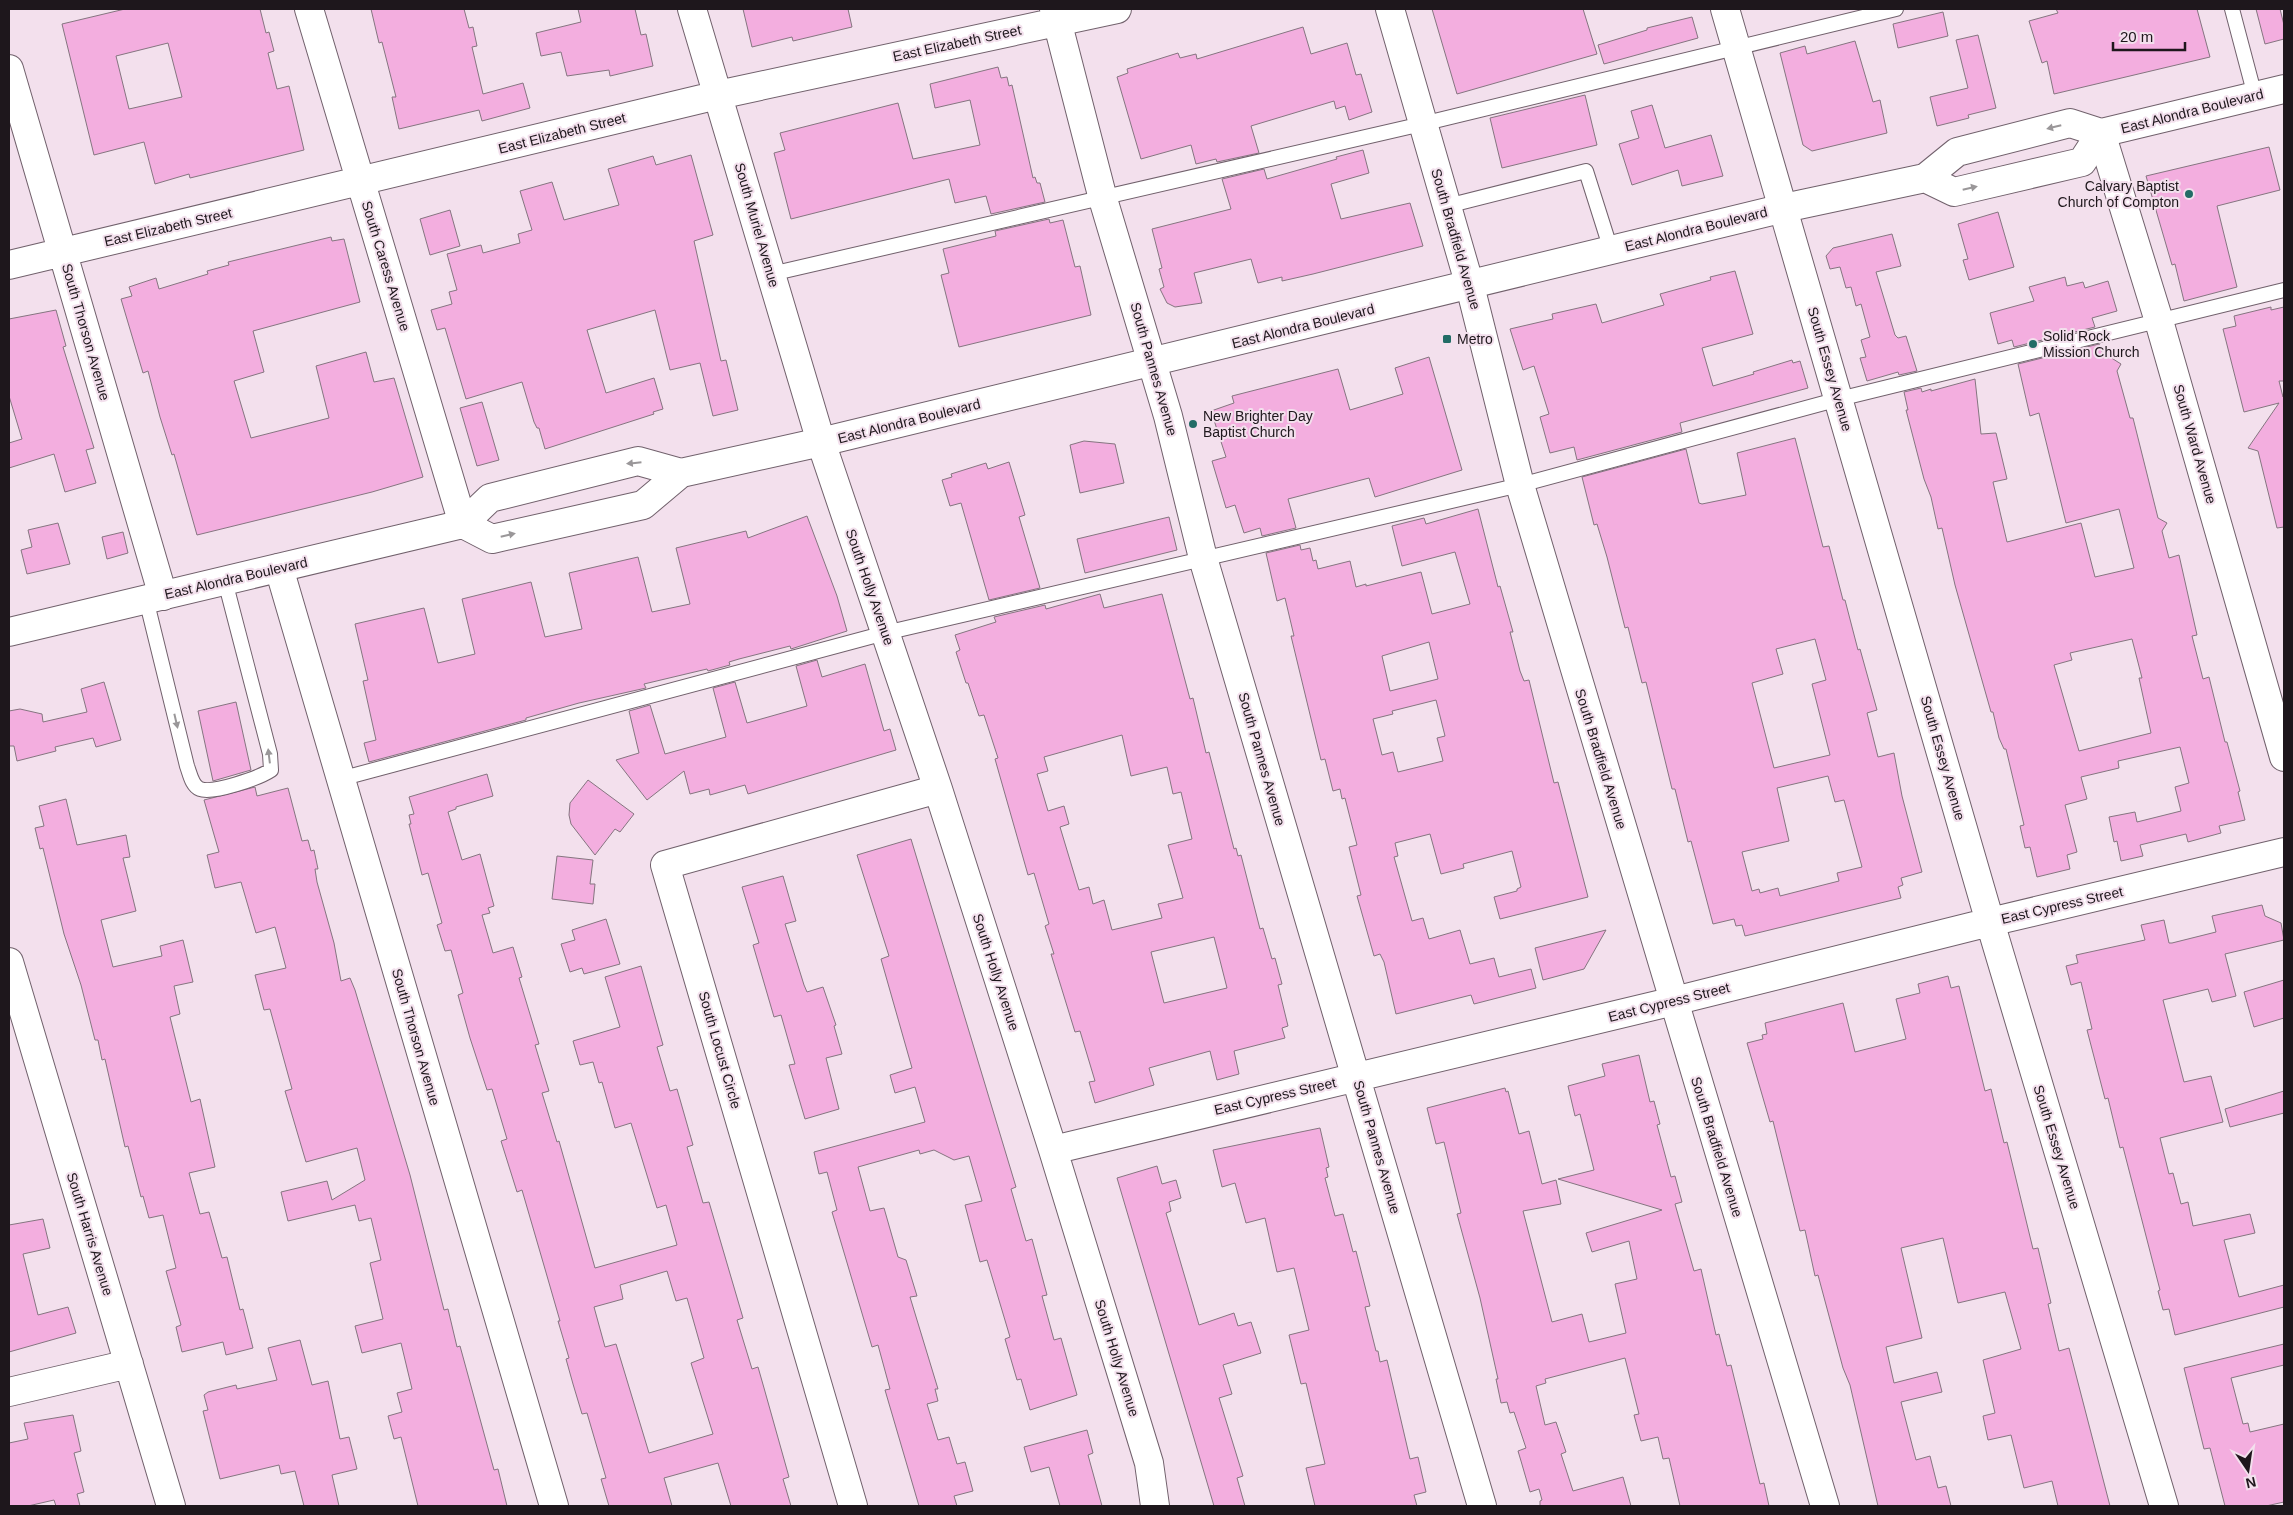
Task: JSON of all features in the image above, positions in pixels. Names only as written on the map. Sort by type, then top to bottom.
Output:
[{"type":"street","name":"South Caress Avenue","points":[[309,9],[463,524]]},
{"type":"street","name":"South Muriel Avenue","points":[[692,9],[821,442]]},
{"type":"street","name":"East Elizabeth Street","points":[[9,265],[1056,15],[1117,9]]},
{"type":"street","name":"South Bradfield Avenue","points":[[1390,9],[1470,286],[1520,485],[1825,1506]]},
{"type":"street","name":"South Essey Avenue","points":[[1725,9],[1990,922],[2164,1506]]},
{"type":"street","name":"South Pannes Avenue","points":[[1056,15],[1103,199],[1154,362],[1203,558],[1482,1506]]},
{"type":"street","name":"South Thorson Avenue","points":[[9,69],[62,252],[155,598]]},
{"type":"street","name":"East Alondra Boulevard","points":[[463,524],[492,539],[643,505],[681,473],[821,442],[1154,362],[1784,208],[1925,178],[1957,152],[2070,123],[2101,133],[2284,89]]},
{"type":"street","name":"East Alondra Boulevard","points":[[1925,178],[1954,192],[2082,162],[2101,133]]},
{"type":"street","name":"South Ward Avenue","points":[[2101,133],[2159,322],[2284,756]]},
{"type":"street","name":"South Holly Avenue","points":[[821,442],[938,789],[1053,1150],[1149,1463],[1155,1506]]},
{"type":"street","name":"East Alondra Boulevard","points":[[9,632],[463,524],[490,498],[638,461],[681,473]]},
{"type":"street","name":"South Thorson Avenue","points":[[278,568],[554,1506]]},
{"type":"street","name":"South Locust Circle","points":[[853,1506],[666,865],[938,789]]},
{"type":"street","name":"East Cypress Street","points":[[1053,1150],[2284,852]]},
{"type":"street","name":"South Harris Avenue","points":[[9,962],[171,1506]]},
{"type":"street","points":[[9,1392],[129,1364]]},
{"type":"lane","points":[[771,274],[1422,124],[1896,9]]},
{"type":"lane","points":[[2232,9],[2255,96]]},
{"type":"lane","points":[[1447,206],[1586,171],[1611,250]]},
{"type":"lane","points":[[340,779],[885,633],[1520,485],[1839,399],[2284,290]]},
{"type":"lane","points":[[155,598],[165,674],[187,766],[193,782],[199,788],[209,790],[261,776],[271,770],[270,754],[242,654],[225,581]]},
{"type":"building","points":[[125,9],[260,9],[266,33],[269,32],[274,51],[268,53],[277,89],[289,86],[304,150],[190,178],[189,174],[155,184],[144,142],[94,155],[62,24]],"holes":[[[168,43],[182,97],[129,109],[116,56]]]},
{"type":"building","points":[[371,9],[464,9],[469,28],[473,27],[477,46],[472,47],[483,94],[523,83],[530,108],[482,121],[479,110],[399,129],[392,97],[396,97],[382,42],[379,43]]},
{"type":"building","points":[[578,9],[635,9],[641,35],[646,34],[653,66],[610,76],[609,70],[567,76],[561,52],[541,56],[536,33],[581,22]]},
{"type":"building","points":[[743,9],[848,9],[852,27],[793,41],[792,37],[752,47]]},
{"type":"building","points":[[1432,9],[1583,9],[1597,54],[1457,94]]},
{"type":"building","points":[[2056,9],[2197,9],[2210,57],[2054,94],[2047,61],[2042,63],[2029,21],[2058,13]]},
{"type":"building","points":[[2256,9],[2280,9],[2284,25],[2284,39],[2265,44]]},
{"type":"building","points":[[1943,12],[1948,36],[1898,48],[1893,24]]},
{"type":"building","points":[[1692,17],[1698,38],[1604,64],[1598,45],[1647,30],[1647,28]]},
{"type":"building","points":[[1303,27],[1311,54],[1347,43],[1356,75],[1361,74],[1372,112],[1349,120],[1345,106],[1336,109],[1334,101],[1251,126],[1259,153],[1217,162],[1216,159],[1196,164],[1191,145],[1141,159],[1117,77],[1128,73],[1127,69],[1178,53],[1180,58],[1196,54],[1197,59]]},
{"type":"building","points":[[1978,35],[1996,108],[1968,115],[1969,118],[1937,126],[1930,97],[1968,88],[1956,40]]},
{"type":"building","points":[[1855,41],[1873,102],[1880,100],[1887,133],[1812,151],[1803,145],[1780,53],[1805,46],[1807,54]]},
{"type":"building","points":[[998,67],[1001,78],[1007,77],[1009,86],[1012,85],[1033,178],[1035,177],[1037,183],[1040,183],[1045,202],[991,214],[986,196],[955,203],[949,179],[791,219],[774,153],[785,150],[780,133],[898,103],[913,159],[980,145],[970,100],[935,108],[930,84]]},
{"type":"building","points":[[1585,95],[1597,145],[1502,168],[1490,118]]},
{"type":"building","points":[[1652,105],[1665,148],[1711,135],[1723,176],[1682,186],[1678,170],[1632,185],[1619,144],[1639,138],[1631,111]]},
{"type":"building","points":[[2269,147],[2280,190],[2217,206],[2237,287],[2184,301],[2175,264],[2172,265],[2146,176]]},
{"type":"building","points":[[1363,150],[1369,173],[1331,184],[1341,219],[1410,203],[1423,246],[1282,281],[1282,277],[1258,283],[1251,259],[1194,273],[1202,303],[1175,307],[1167,303],[1160,289],[1164,287],[1159,269],[1162,268],[1152,229],[1231,209],[1222,179],[1264,169],[1267,179]]},
{"type":"building","points":[[691,155],[713,235],[694,241],[721,361],[726,360],[738,410],[713,416],[700,363],[670,370],[655,310],[587,330],[606,393],[654,378],[663,409],[653,412],[654,414],[545,449],[539,428],[537,428],[534,422],[522,382],[466,399],[445,328],[437,330],[431,310],[452,304],[449,292],[457,290],[447,254],[481,245],[483,253],[520,243],[518,234],[532,230],[520,191],[552,182],[564,220],[619,205],[608,169],[653,156],[656,165]]},
{"type":"building","points":[[450,210],[460,246],[430,255],[420,219]]},
{"type":"building","points":[[1998,212],[2014,267],[1969,280],[1963,260],[1968,259],[1958,224]]},
{"type":"building","points":[[1049,219],[1050,223],[1063,220],[1075,267],[1080,266],[1091,315],[959,347],[941,275],[949,273],[943,249],[996,236],[995,231]]},
{"type":"building","points":[[1892,234],[1901,266],[1876,272],[1895,335],[1898,338],[1906,336],[1917,371],[1899,375],[1898,372],[1867,381],[1860,358],[1866,357],[1861,340],[1870,337],[1861,304],[1856,306],[1851,287],[1846,288],[1840,267],[1830,269],[1826,256],[1833,248]]},
{"type":"building","points":[[331,237],[332,241],[344,239],[360,302],[253,331],[264,372],[234,381],[251,438],[329,418],[316,366],[366,352],[374,382],[394,378],[423,477],[372,492],[197,535],[174,454],[172,455],[160,417],[148,371],[143,373],[121,299],[132,296],[129,287],[156,278],[159,289],[208,274],[207,271],[229,265],[228,262]]},
{"type":"building","points":[[1735,271],[1753,334],[1702,348],[1713,386],[1792,360],[1793,363],[1800,361],[1808,388],[1680,423],[1682,432],[1577,460],[1574,447],[1550,453],[1540,417],[1549,414],[1534,366],[1523,370],[1510,329],[1553,319],[1552,314],[1596,304],[1602,323],[1664,305],[1660,294],[1711,280],[1710,277]]},
{"type":"building","points":[[2065,277],[2067,286],[2083,282],[2085,288],[2108,281],[2117,311],[2092,318],[2095,327],[2014,347],[2012,340],[1998,344],[1990,313],[2034,301],[2029,287]]},
{"type":"building","points":[[2271,307],[2271,310],[2284,307],[2284,381],[2279,381],[2283,397],[2284,395],[2284,527],[2277,528],[2258,451],[2248,448],[2279,403],[2244,412],[2223,329],[2236,326],[2234,316]]},
{"type":"building","points":[[56,310],[66,346],[63,347],[94,448],[86,450],[96,483],[65,492],[54,454],[9,468],[9,443],[22,439],[9,396],[9,319]]},
{"type":"building","points":[[2099,344],[2102,352],[2121,364],[2117,371],[2130,418],[2133,418],[2158,518],[2167,523],[2162,531],[2169,558],[2179,555],[2197,635],[2192,636],[2203,679],[2209,677],[2225,742],[2227,742],[2240,791],[2238,792],[2245,820],[2219,826],[2221,833],[2188,842],[2186,834],[2140,845],[2143,856],[2121,861],[2117,841],[2114,842],[2109,817],[2135,812],[2137,822],[2181,811],[2175,787],[2189,783],[2180,747],[2118,761],[2119,768],[2081,777],[2087,799],[2065,805],[2077,852],[2067,855],[2070,869],[2037,877],[2030,847],[2025,848],[2020,826],[2024,825],[2006,749],[2004,749],[1999,738],[1993,712],[1991,712],[1955,585],[1942,528],[1938,529],[1931,497],[1924,479],[1906,410],[1908,410],[1904,392],[1921,388],[1922,392],[1931,389],[1931,391],[1975,379],[1981,434],[1996,433],[2007,479],[1993,482],[2007,542],[2081,523],[2095,577],[2134,568],[2119,509],[2066,523],[2039,413],[2030,416],[2018,364]],"holes":[[[2132,639],[2142,678],[2139,678],[2151,733],[2079,751],[2054,665],[2072,660],[2070,653]]]},
{"type":"building","points":[[1429,357],[1462,470],[1375,497],[1369,478],[1288,499],[1296,528],[1262,536],[1260,528],[1244,533],[1235,505],[1226,508],[1212,461],[1226,457],[1211,411],[1234,403],[1232,396],[1338,369],[1350,410],[1403,394],[1395,368]]},
{"type":"building","points":[[482,402],[499,460],[477,466],[460,408]]},
{"type":"building","points":[[1795,438],[1823,547],[1829,546],[1843,600],[1845,600],[1877,710],[1867,713],[1878,757],[1894,753],[1902,796],[1922,872],[1901,878],[1903,885],[1898,887],[1901,898],[1745,936],[1742,925],[1736,926],[1734,919],[1713,924],[1691,841],[1688,842],[1675,789],[1672,789],[1646,682],[1642,683],[1628,627],[1625,628],[1607,557],[1597,524],[1594,525],[1582,477],[1686,449],[1699,503],[1702,504],[1746,495],[1737,453]],"holes":[[[1815,639],[1826,680],[1812,684],[1830,755],[1774,768],[1752,683],[1783,674],[1776,649]],[[1828,776],[1835,802],[1844,800],[1862,867],[1837,873],[1839,881],[1780,896],[1778,888],[1760,893],[1759,889],[1752,891],[1742,852],[1789,841],[1777,788]]]},
{"type":"building","points":[[1084,441],[1115,444],[1124,483],[1080,493],[1070,445]]},
{"type":"building","points":[[1009,462],[1025,515],[1019,517],[1040,588],[989,600],[961,503],[950,506],[942,480],[952,477],[951,474],[986,463],[988,469]]},
{"type":"building","points":[[1478,509],[1498,587],[1500,586],[1513,632],[1510,632],[1520,671],[1524,681],[1529,680],[1554,783],[1558,782],[1588,897],[1500,919],[1494,897],[1517,891],[1521,887],[1512,851],[1463,864],[1464,868],[1441,874],[1430,834],[1395,843],[1398,856],[1394,857],[1412,921],[1423,918],[1429,939],[1460,930],[1470,964],[1494,958],[1499,977],[1531,969],[1536,988],[1474,1004],[1471,995],[1396,1014],[1384,962],[1380,954],[1374,956],[1357,896],[1361,895],[1349,847],[1357,845],[1345,798],[1342,799],[1340,789],[1333,791],[1325,759],[1321,760],[1291,636],[1294,636],[1285,598],[1277,601],[1266,553],[1300,545],[1301,550],[1310,548],[1313,561],[1316,560],[1318,569],[1350,561],[1356,587],[1421,572],[1432,614],[1470,604],[1455,552],[1402,566],[1392,526],[1424,518],[1426,524]],"holes":[[[1429,642],[1438,679],[1390,691],[1382,656]],[[1436,700],[1445,736],[1437,738],[1443,761],[1398,772],[1393,752],[1382,755],[1373,719],[1393,714],[1392,711]]]},
{"type":"building","points":[[807,516],[837,596],[847,631],[791,649],[790,646],[729,662],[730,665],[708,671],[707,669],[644,684],[646,688],[579,703],[526,718],[526,720],[369,762],[364,743],[376,740],[363,681],[368,680],[355,624],[424,608],[438,663],[475,654],[462,599],[531,582],[545,637],[582,629],[569,573],[638,557],[652,612],[690,604],[676,548],[746,531],[748,538]]},
{"type":"building","points":[[1169,517],[1177,550],[1085,573],[1077,539]]},
{"type":"building","points":[[58,523],[70,564],[27,574],[21,550],[32,547],[28,530]]},
{"type":"building","points":[[123,532],[128,553],[107,559],[102,537]]},
{"type":"building","points":[[1100,594],[1104,608],[1162,594],[1190,699],[1193,698],[1206,753],[1209,752],[1234,849],[1236,848],[1238,856],[1241,855],[1260,929],[1263,928],[1272,959],[1275,958],[1282,984],[1278,985],[1288,1026],[1282,1028],[1285,1038],[1234,1051],[1239,1074],[1217,1080],[1210,1051],[1149,1068],[1154,1085],[1095,1103],[1089,1082],[1095,1081],[1080,1031],[1075,1032],[1051,954],[1054,954],[1045,926],[1049,924],[1034,873],[1028,875],[995,759],[998,758],[984,715],[979,716],[956,652],[960,650],[955,635],[996,622],[994,617],[1045,605],[1046,609]],"holes":[[[1122,735],[1131,776],[1167,767],[1173,794],[1181,792],[1192,839],[1168,845],[1183,898],[1158,904],[1162,918],[1112,930],[1104,900],[1093,904],[1089,887],[1079,890],[1060,827],[1069,824],[1064,806],[1048,811],[1037,774],[1048,771],[1044,757]],[[1214,937],[1227,988],[1164,1003],[1151,952]]]},
{"type":"building","points":[[817,660],[822,677],[865,664],[884,731],[890,729],[896,750],[748,794],[745,785],[710,795],[709,789],[690,794],[684,771],[647,800],[616,760],[639,753],[629,711],[650,705],[665,754],[726,737],[713,688],[735,682],[747,723],[807,706],[796,666]]},
{"type":"building","points":[[104,682],[121,740],[96,747],[93,738],[55,747],[56,751],[17,761],[14,746],[9,746],[9,711],[20,709],[42,714],[43,722],[87,712],[81,689]]},
{"type":"building","points":[[236,702],[251,770],[213,781],[198,711]]},
{"type":"building","points":[[487,774],[493,796],[456,807],[456,809],[448,812],[462,860],[480,854],[494,906],[488,908],[490,913],[482,915],[493,953],[513,947],[522,977],[519,978],[539,1044],[535,1045],[549,1091],[542,1093],[557,1142],[559,1141],[595,1268],[677,1245],[666,1205],[657,1208],[631,1123],[615,1128],[602,1082],[599,1083],[593,1062],[580,1065],[573,1041],[620,1027],[605,977],[641,966],[663,1045],[657,1047],[670,1091],[677,1089],[693,1145],[687,1147],[703,1203],[709,1202],[743,1318],[737,1320],[752,1369],[758,1367],[789,1477],[783,1479],[791,1506],[731,1506],[718,1463],[664,1478],[672,1506],[609,1506],[601,1479],[606,1478],[587,1413],[582,1414],[573,1384],[566,1359],[569,1358],[558,1321],[560,1321],[522,1190],[517,1192],[501,1141],[507,1139],[492,1089],[487,1090],[470,1038],[458,995],[463,993],[451,950],[445,951],[437,925],[442,923],[428,873],[422,875],[409,824],[411,824],[409,815],[414,814],[409,797]],"holes":[[[667,1271],[676,1301],[687,1298],[704,1358],[691,1363],[713,1434],[649,1453],[616,1344],[605,1347],[594,1307],[623,1299],[620,1285]]]},
{"type":"building","points":[[588,780],[634,814],[620,832],[615,829],[595,855],[571,824],[569,815],[570,803]]},
{"type":"building","points":[[255,787],[257,796],[288,788],[302,841],[308,840],[311,851],[314,850],[318,869],[315,869],[317,882],[334,943],[341,981],[350,978],[355,990],[410,1175],[444,1310],[448,1309],[457,1347],[460,1346],[494,1470],[498,1469],[507,1506],[418,1506],[401,1437],[394,1439],[388,1416],[402,1412],[397,1393],[412,1389],[401,1343],[362,1353],[355,1326],[383,1319],[370,1263],[381,1260],[371,1218],[359,1221],[355,1205],[288,1221],[281,1192],[327,1181],[332,1200],[365,1180],[357,1148],[306,1162],[285,1091],[292,1089],[270,1009],[264,1010],[255,975],[286,968],[275,927],[256,933],[241,882],[215,888],[207,855],[219,852],[204,800]]},
{"type":"building","points":[[66,799],[77,845],[126,835],[130,857],[123,858],[136,911],[101,920],[113,967],[162,956],[160,946],[183,940],[193,982],[174,986],[180,1014],[170,1017],[191,1102],[200,1099],[215,1167],[189,1173],[200,1214],[209,1212],[222,1258],[227,1257],[240,1310],[243,1309],[253,1348],[226,1355],[223,1342],[182,1352],[176,1327],[181,1325],[166,1271],[176,1268],[163,1215],[149,1218],[143,1196],[141,1197],[128,1146],[125,1147],[105,1059],[102,1060],[98,1040],[95,1040],[81,985],[64,934],[43,848],[40,849],[35,828],[44,826],[39,806]]},
{"type":"building","points":[[911,839],[1016,1187],[1011,1189],[1026,1241],[1032,1239],[1047,1295],[1042,1296],[1054,1340],[1061,1338],[1077,1395],[1030,1410],[1021,1379],[1017,1380],[1005,1339],[1010,1337],[987,1260],[980,1262],[965,1205],[982,1201],[969,1156],[954,1160],[934,1150],[920,1154],[919,1150],[858,1167],[870,1211],[884,1208],[898,1257],[906,1260],[917,1296],[910,1297],[938,1389],[935,1389],[938,1401],[927,1404],[938,1440],[949,1437],[957,1464],[965,1462],[973,1491],[954,1496],[957,1506],[919,1506],[885,1390],[890,1389],[878,1345],[872,1347],[832,1212],[837,1210],[827,1172],[819,1174],[814,1152],[925,1122],[915,1087],[895,1093],[890,1075],[912,1068],[881,959],[889,956],[857,855]]},
{"type":"building","points":[[557,856],[593,860],[590,884],[595,884],[593,904],[552,899]]},
{"type":"building","points":[[783,876],[796,921],[785,924],[804,985],[807,992],[823,987],[836,1025],[834,1026],[842,1054],[826,1058],[839,1109],[805,1119],[789,1065],[795,1064],[781,1015],[774,1017],[753,945],[759,943],[742,887]]},
{"type":"building","points":[[2262,905],[2265,916],[2281,923],[2284,940],[2225,954],[2236,996],[2212,1002],[2208,989],[2163,1000],[2184,1082],[2211,1076],[2223,1122],[2160,1138],[2169,1174],[2173,1173],[2181,1204],[2188,1202],[2193,1226],[2250,1214],[2255,1233],[2224,1240],[2239,1297],[2284,1285],[2284,1307],[2175,1335],[2169,1309],[2163,1310],[2158,1291],[2160,1290],[2123,1147],[2120,1148],[2108,1098],[2105,1099],[2087,1030],[2092,1029],[2081,982],[2071,985],[2066,966],[2078,963],[2076,955],[2145,940],[2141,925],[2164,920],[2169,943],[2172,943],[2216,932],[2212,916]]},
{"type":"building","points":[[606,919],[620,964],[584,974],[582,968],[570,972],[561,944],[575,940],[572,930]]},
{"type":"building","points":[[1606,930],[1584,969],[1543,980],[1535,948]]},
{"type":"building","points":[[1948,976],[1951,988],[1959,986],[1985,1091],[1991,1089],[2004,1143],[2007,1142],[2033,1249],[2038,1248],[2051,1303],[2048,1304],[2059,1351],[2069,1348],[2110,1506],[2058,1506],[2052,1481],[2024,1488],[2011,1435],[1988,1440],[1983,1416],[1995,1413],[1983,1360],[2021,1349],[2005,1292],[1958,1303],[1943,1238],[1901,1248],[1922,1338],[1886,1347],[1894,1383],[1937,1372],[1942,1392],[1901,1402],[1916,1460],[1930,1456],[1938,1488],[1946,1486],[1951,1506],[1878,1506],[1850,1385],[1843,1368],[1818,1275],[1815,1276],[1805,1230],[1800,1231],[1773,1121],[1770,1122],[1747,1043],[1763,1039],[1762,1035],[1767,1034],[1765,1023],[1843,1003],[1855,1052],[1906,1039],[1896,999],[1920,993],[1918,984]]},
{"type":"building","points":[[2284,980],[2284,1018],[2254,1027],[2244,992]]},
{"type":"building","points":[[1639,1055],[1650,1102],[1654,1101],[1660,1124],[1657,1125],[1671,1177],[1675,1176],[1682,1202],[1675,1204],[1694,1271],[1701,1269],[1716,1335],[1719,1334],[1727,1366],[1731,1365],[1760,1484],[1764,1483],[1769,1506],[1680,1506],[1669,1458],[1663,1459],[1658,1437],[1641,1441],[1634,1415],[1639,1414],[1625,1358],[1545,1379],[1546,1383],[1536,1386],[1545,1425],[1556,1422],[1566,1452],[1561,1454],[1573,1491],[1623,1477],[1631,1506],[1540,1506],[1540,1501],[1542,1500],[1539,1489],[1530,1492],[1518,1451],[1526,1448],[1514,1412],[1510,1413],[1507,1402],[1501,1403],[1496,1379],[1498,1379],[1480,1298],[1457,1214],[1461,1213],[1444,1142],[1436,1144],[1427,1108],[1505,1088],[1506,1092],[1508,1091],[1519,1134],[1529,1131],[1542,1184],[1556,1180],[1561,1204],[1523,1211],[1552,1322],[1582,1314],[1589,1342],[1626,1333],[1615,1284],[1637,1279],[1629,1241],[1592,1252],[1586,1233],[1662,1210],[1558,1179],[1594,1170],[1580,1114],[1575,1116],[1568,1086],[1605,1076],[1602,1064]]},
{"type":"building","points":[[2284,1091],[2284,1113],[2230,1127],[2225,1109]]},
{"type":"building","points":[[1320,1128],[1329,1167],[1326,1168],[1328,1177],[1325,1178],[1335,1216],[1343,1214],[1353,1252],[1356,1251],[1370,1306],[1365,1307],[1376,1351],[1378,1351],[1380,1362],[1387,1360],[1410,1459],[1418,1457],[1426,1492],[1414,1495],[1417,1506],[1315,1506],[1306,1468],[1325,1464],[1306,1383],[1301,1384],[1289,1335],[1309,1330],[1294,1268],[1277,1272],[1265,1218],[1246,1223],[1235,1183],[1222,1187],[1213,1150]]},
{"type":"building","points":[[1157,1166],[1162,1184],[1176,1180],[1181,1198],[1169,1202],[1171,1211],[1166,1213],[1199,1325],[1234,1313],[1238,1326],[1251,1322],[1261,1353],[1223,1365],[1232,1394],[1219,1398],[1243,1476],[1237,1478],[1245,1506],[1214,1506],[1117,1178]]},
{"type":"building","points":[[43,1219],[50,1248],[23,1254],[38,1315],[68,1307],[76,1333],[9,1352],[9,1225]]},
{"type":"building","points":[[300,1340],[312,1385],[328,1381],[340,1439],[349,1437],[357,1469],[332,1475],[339,1506],[304,1506],[295,1471],[281,1474],[279,1465],[220,1479],[203,1411],[208,1410],[204,1395],[208,1392],[236,1385],[237,1389],[277,1380],[268,1348]]},
{"type":"building","points":[[2284,1344],[2284,1365],[2231,1378],[2243,1424],[2248,1423],[2250,1432],[2284,1424],[2284,1502],[2266,1506],[2225,1506],[2210,1448],[2204,1449],[2184,1368]]},
{"type":"building","points":[[73,1415],[81,1451],[74,1453],[84,1492],[77,1494],[80,1506],[56,1506],[54,1500],[28,1506],[9,1506],[9,1443],[28,1439],[24,1423]]},
{"type":"building","points":[[1087,1430],[1093,1453],[1088,1455],[1102,1506],[1060,1506],[1049,1467],[1031,1472],[1024,1447]]},
{"type":"place","name":"Calvary Baptist Church of Compton","points":[[2189,194]]},
{"type":"place","name":"Metro","points":[[1447,339]]},
{"type":"place","name":"Solid Rock Mission Church","points":[[2033,344]]},
{"type":"place","name":"New Brighter Day Baptist Church","points":[[1193,424]]}]
